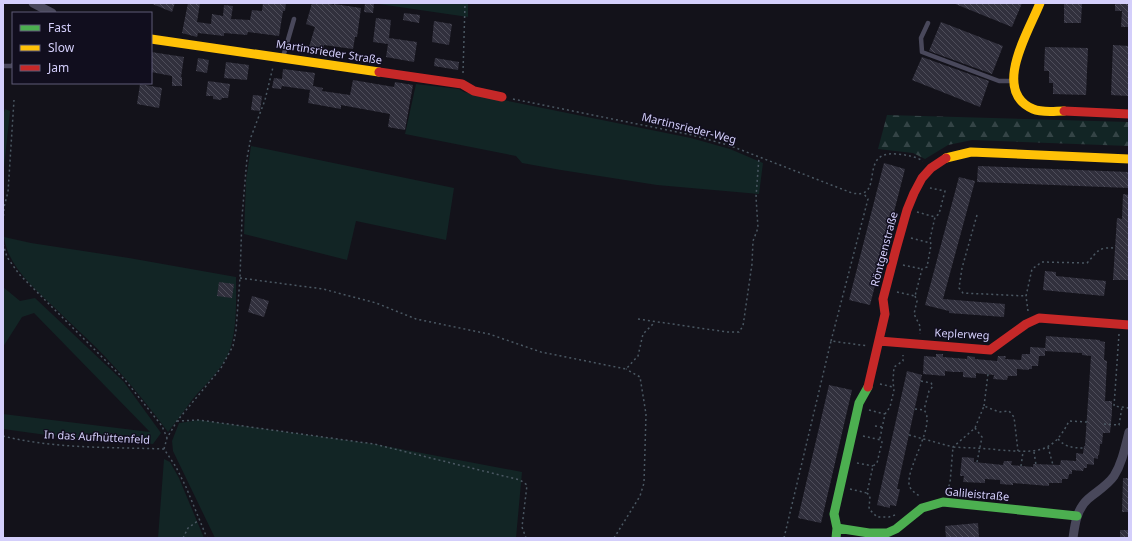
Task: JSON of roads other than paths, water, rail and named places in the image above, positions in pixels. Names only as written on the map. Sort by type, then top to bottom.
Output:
[{"type":"street","points":[[35,3],[50,12]]},
{"type":"street","points":[[1040,3],[1014,67],[1012,81],[1018,99],[1026,106],[1035,110],[1129,114]]},
{"type":"street","name":"Martinsrieder Straße","points":[[152,39],[462,84],[474,91],[502,97]]},
{"type":"street","name":"Röntgenstraße","points":[[836,538],[837,528],[834,514],[858,408],[869,382],[885,314],[883,299],[907,209],[919,185],[931,168],[955,154],[970,152],[1129,159]]},
{"type":"street","name":"Keplerweg","points":[[878,344],[904,343],[990,350],[1001,344],[1029,321],[1039,318],[1125,325]]},
{"type":"street","points":[[1073,538],[1077,516],[1082,506],[1113,477],[1121,462],[1129,432]]},
{"type":"street","name":"Galileistraße","points":[[837,528],[876,534],[886,533],[894,530],[921,509],[930,504],[943,502],[1077,516]]},
{"type":"lane","points":[[279,57],[294,19]]},
{"type":"lane","points":[[928,22],[920,38],[922,52],[999,81],[1012,81]]}]
